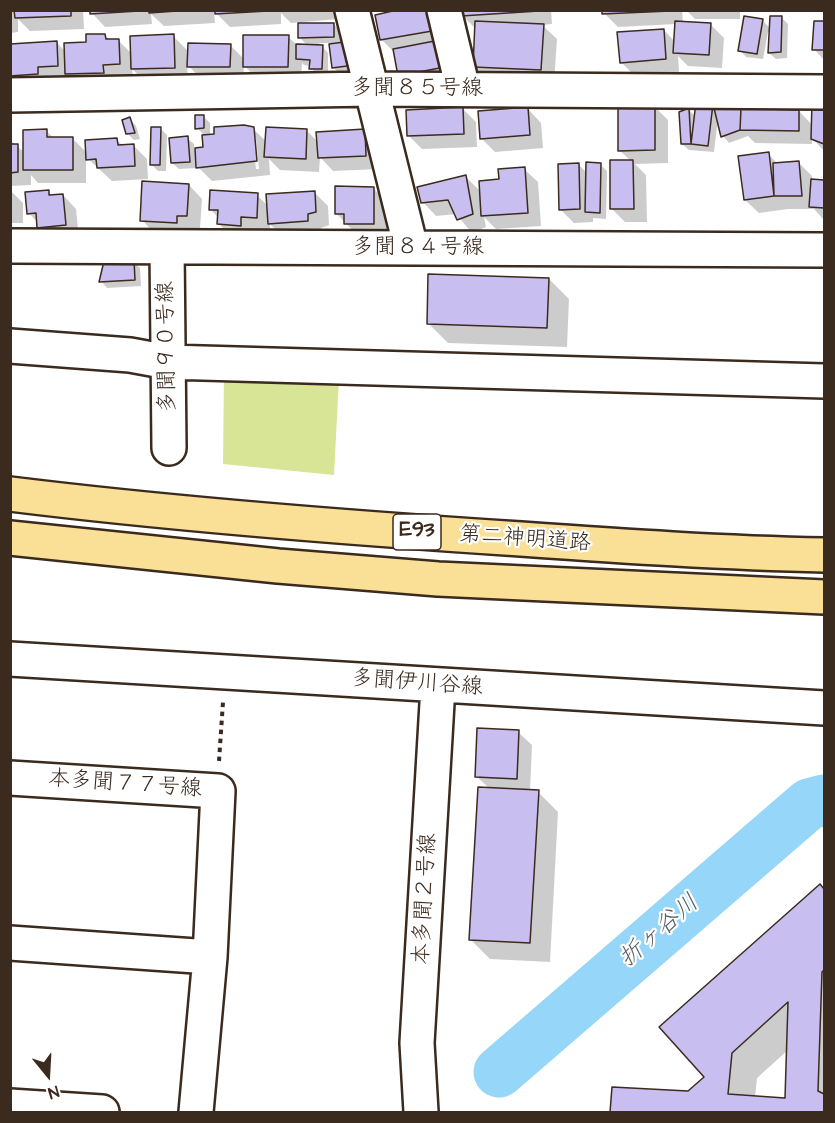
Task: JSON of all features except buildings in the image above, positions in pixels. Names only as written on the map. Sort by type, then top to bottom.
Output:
[{"type":"highway","name":"第二神明道路","points":[[10,494],[114,507],[277,522],[624,546],[825,555]]},
{"type":"highway","name":"第二神明道路","points":[[10,538],[267,565],[438,579],[825,597]]},
{"type":"street","points":[[352,10],[411,248]]},
{"type":"street","points":[[444,10],[464,89]]},
{"type":"street","name":"多聞８５号線","points":[[10,94],[372,89],[825,92]]},
{"type":"street","name":"多聞８４号線","points":[[10,246],[825,250]]},
{"type":"street","name":"多聞９０号線","points":[[166,247],[169,448]]},
{"type":"street","points":[[10,346],[130,355],[168,362],[825,381]]},
{"type":"street","name":"多聞伊川谷線","points":[[10,659],[825,708]]},
{"type":"street","name":"本多聞２号線","points":[[421,1113],[417,1043],[438,686]]},
{"type":"street","name":"本多聞７７号線","points":[[10,778],[218,791],[210,957],[196,1113]]},
{"type":"street","points":[[10,944],[210,957]]},
{"type":"street","points":[[10,1106],[102,1113]]},
{"type":"path","points":[[218,791],[224,672]]},
{"type":"green space","points":[[224,372],[339,378],[334,475],[223,464]]},
{"type":"waterway","name":"折ヶ谷川","points":[[499,1072],[809,804],[824,800]]}]
